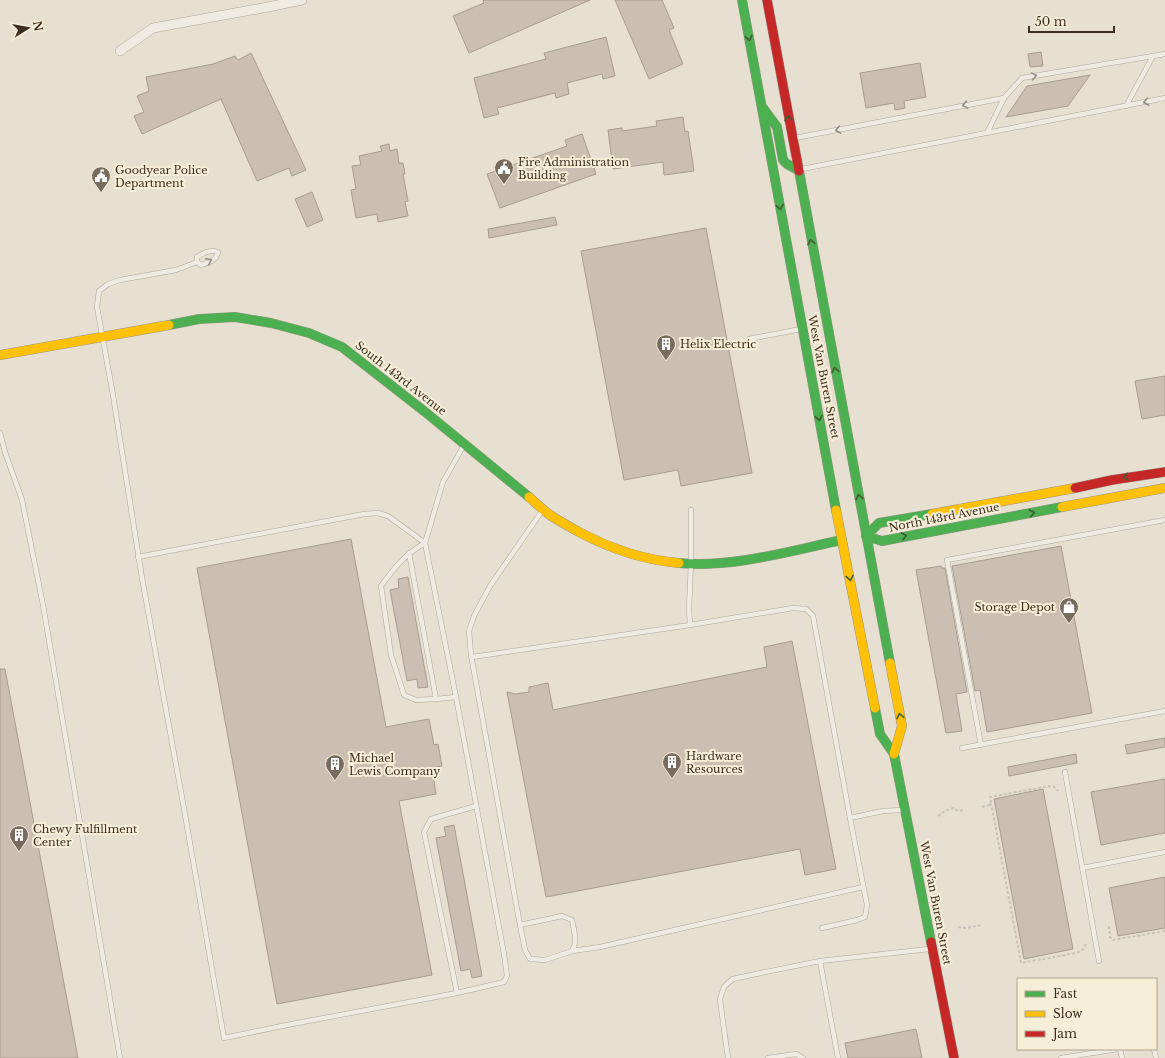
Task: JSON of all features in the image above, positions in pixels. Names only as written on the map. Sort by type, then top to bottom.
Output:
[{"type":"main road","name":"West Van Buren Street","points":[[742,0],[803,329],[848,539],[880,734],[894,754],[954,1058]]},
{"type":"main road","name":"West Van Buren Street","points":[[767,0],[902,726],[894,754]]},
{"type":"main road","points":[[761,105],[777,127],[783,160],[798,170]]},
{"type":"main road","name":"South 143rd Avenue","points":[[0,355],[199,319],[235,317],[271,323],[309,333],[342,347],[465,444],[543,509],[570,527],[608,546],[662,562],[733,562],[866,536]]},
{"type":"main road","name":"North 143rd Avenue","points":[[1165,472],[1112,480],[879,523],[866,536],[882,541],[1165,488]]},
{"type":"street","points":[[120,51],[153,28],[268,4],[302,0]]},
{"type":"lane","points":[[987,133],[1004,98],[1022,78],[1165,54]]},
{"type":"lane","points":[[1126,106],[1153,56]]},
{"type":"lane","points":[[792,138],[1004,98]]},
{"type":"lane","points":[[798,170],[1165,98]]},
{"type":"lane","points":[[197,262],[197,257],[213,250],[218,252],[217,257],[212,261],[201,265],[197,262],[176,270],[138,276],[108,284],[98,291],[97,307],[113,395],[138,557],[224,1038],[457,993],[504,982],[507,976],[456,697],[425,543],[443,482],[465,444]]},
{"type":"lane","points":[[749,339],[803,329]]},
{"type":"lane","points":[[0,433],[22,500],[43,605],[120,1058]]},
{"type":"lane","points":[[543,509],[490,586],[474,616],[469,631],[472,657],[520,925],[525,950],[530,959],[545,960],[572,951],[600,947],[863,887]]},
{"type":"lane","points":[[690,625],[689,590],[692,510]]},
{"type":"lane","points":[[138,557],[378,513],[388,516],[425,543]]},
{"type":"lane","points":[[981,745],[947,560],[1165,520]]},
{"type":"lane","points":[[425,543],[409,553],[396,565],[381,586],[391,655],[404,695],[416,700],[456,697]]},
{"type":"lane","points":[[409,553],[436,699]]},
{"type":"lane","points":[[472,657],[690,625],[793,608],[806,609],[813,616],[867,905],[865,916],[858,920],[822,928]]},
{"type":"lane","points":[[962,748],[1165,711]]},
{"type":"lane","points":[[1065,772],[1099,961]]},
{"type":"lane","points":[[457,993],[424,832],[431,819],[476,806]]},
{"type":"lane","points":[[850,818],[883,811],[906,810]]},
{"type":"lane","points":[[1082,868],[1165,852]]},
{"type":"lane","points":[[520,925],[562,916],[572,920],[576,938],[572,951]]},
{"type":"lane","points":[[728,1058],[720,999],[724,988],[728,982],[733,979],[820,961],[933,948]]},
{"type":"lane","points":[[820,961],[838,1058]]},
{"type":"lane","points":[[1061,1058],[1085,1056],[1114,1050]]},
{"type":"lane","points":[[768,1058],[796,1054],[803,1058]]},
{"type":"path","points":[[1058,791],[1054,787],[1049,786],[1029,789],[990,797],[990,803],[1021,963],[1076,953],[1085,948],[1086,942]]},
{"type":"path","points":[[982,806],[989,805],[990,803]]},
{"type":"path","points":[[938,816],[943,811],[952,808],[958,811],[964,810]]},
{"type":"path","points":[[958,927],[965,928],[982,925]]},
{"type":"path","points":[[1109,926],[1110,938],[1113,940],[1165,931]]},
{"type":"building","points":[[483,0],[590,0],[469,53],[453,16],[484,3]]},
{"type":"building","points":[[615,0],[662,0],[674,28],[669,30],[683,64],[649,79]]},
{"type":"building","points":[[606,37],[615,76],[603,79],[602,74],[567,83],[569,94],[556,98],[555,93],[497,108],[499,114],[484,118],[474,78],[546,59],[544,53]]},
{"type":"building","points":[[1041,52],[1043,66],[1030,67],[1028,54]]},
{"type":"building","points":[[251,53],[306,170],[292,176],[289,168],[257,181],[221,99],[142,134],[134,116],[144,112],[137,96],[149,91],[146,77],[213,64],[235,56],[238,60]]},
{"type":"building","points":[[920,63],[926,97],[904,101],[905,108],[895,110],[894,103],[866,108],[860,73]]},
{"type":"building","points":[[1090,75],[1068,106],[1006,117],[1027,86]]},
{"type":"building","points":[[683,117],[685,132],[688,131],[694,171],[664,175],[663,162],[613,169],[608,130],[622,128],[622,131],[657,126],[656,121]]},
{"type":"building","points":[[582,134],[596,174],[500,208],[487,174],[567,146],[565,140]]},
{"type":"building","points":[[389,144],[390,151],[397,149],[399,163],[403,163],[405,174],[403,174],[408,201],[405,202],[408,216],[378,222],[377,214],[356,218],[351,190],[356,189],[352,166],[361,165],[359,156],[382,151],[380,146]]},
{"type":"building","points":[[312,192],[323,220],[307,227],[295,199]]},
{"type":"building","points":[[555,217],[557,225],[489,238],[488,229]]},
{"type":"building","name":"Helix Electric","points":[[706,228],[752,473],[681,486],[678,470],[624,480],[581,251]]},
{"type":"building","points":[[1165,376],[1165,415],[1142,419],[1135,381]]},
{"type":"building","name":"Michael Lewis Company","points":[[351,539],[386,727],[429,719],[434,745],[438,744],[442,766],[432,768],[436,794],[399,801],[432,975],[277,1004],[197,568]]},
{"type":"building","points":[[1061,546],[1092,713],[987,732],[980,690],[975,691],[952,566]]},
{"type":"building","points":[[941,566],[942,568],[945,568],[967,692],[956,694],[962,731],[946,733],[916,570]]},
{"type":"building","points":[[408,577],[428,687],[418,688],[417,679],[407,681],[390,590],[399,588],[398,579]]},
{"type":"building","name":"Hardware Resources","points":[[792,641],[836,869],[805,875],[800,849],[546,897],[507,692],[515,694],[529,692],[529,687],[548,683],[553,710],[767,667],[764,647]]},
{"type":"building","name":"Chewy Fulfillment Center","points":[[0,669],[5,669],[78,1058],[0,1058]]},
{"type":"building","points":[[1165,738],[1165,747],[1127,754],[1125,745]]},
{"type":"building","points":[[1076,754],[1077,763],[1009,776],[1008,767]]},
{"type":"building","points":[[1165,779],[1165,833],[1101,845],[1091,792]]},
{"type":"building","points":[[1043,789],[1073,949],[1024,959],[994,799]]},
{"type":"building","points":[[454,825],[482,976],[472,978],[470,969],[461,971],[436,838],[446,836],[444,827]]},
{"type":"building","points":[[1165,877],[1165,928],[1118,936],[1109,888]]},
{"type":"building","points":[[916,1029],[922,1058],[848,1058],[845,1043]]},
{"type":"traffic: fast","points":[[742,0],[836,510]]},
{"type":"traffic: fast","points":[[763,108],[777,127],[783,160],[798,170]]},
{"type":"traffic: fast","points":[[799,171],[890,663]]},
{"type":"traffic: fast","points":[[169,325],[199,319],[235,317],[271,323],[309,333],[342,347],[424,411],[529,497]]},
{"type":"traffic: fast","points":[[932,514],[879,523],[866,536],[882,541],[1062,507]]},
{"type":"traffic: fast","points":[[679,563],[699,564],[740,561],[761,558],[842,540]]},
{"type":"traffic: fast","points":[[875,708],[880,734],[894,754],[931,942]]},
{"type":"traffic: slow","points":[[0,355],[169,325]]},
{"type":"traffic: slow","points":[[932,514],[1075,488]]},
{"type":"traffic: slow","points":[[1062,507],[1165,488]]},
{"type":"traffic: slow","points":[[529,497],[553,517],[603,544],[628,553],[666,562],[679,563]]},
{"type":"traffic: slow","points":[[836,510],[875,708]]},
{"type":"traffic: slow","points":[[890,663],[902,726],[894,754]]},
{"type":"traffic: jam","points":[[767,0],[799,171]]},
{"type":"traffic: jam","points":[[1075,488],[1112,480],[1165,472]]},
{"type":"traffic: jam","points":[[931,942],[954,1058]]},
{"type":"place","name":"Fire Administration Building","points":[[504,185]]},
{"type":"place","name":"Goodyear Police Department","points":[[101,193]]},
{"type":"place","name":"Helix Electric","points":[[666,361]]},
{"type":"place","name":"Storage Depot","points":[[1069,624]]},
{"type":"place","name":"Hardware Resources","points":[[672,779]]},
{"type":"place","name":"Michael Lewis Company","points":[[335,781]]},
{"type":"place","name":"Chewy Fulfillment Center","points":[[19,852]]}]
